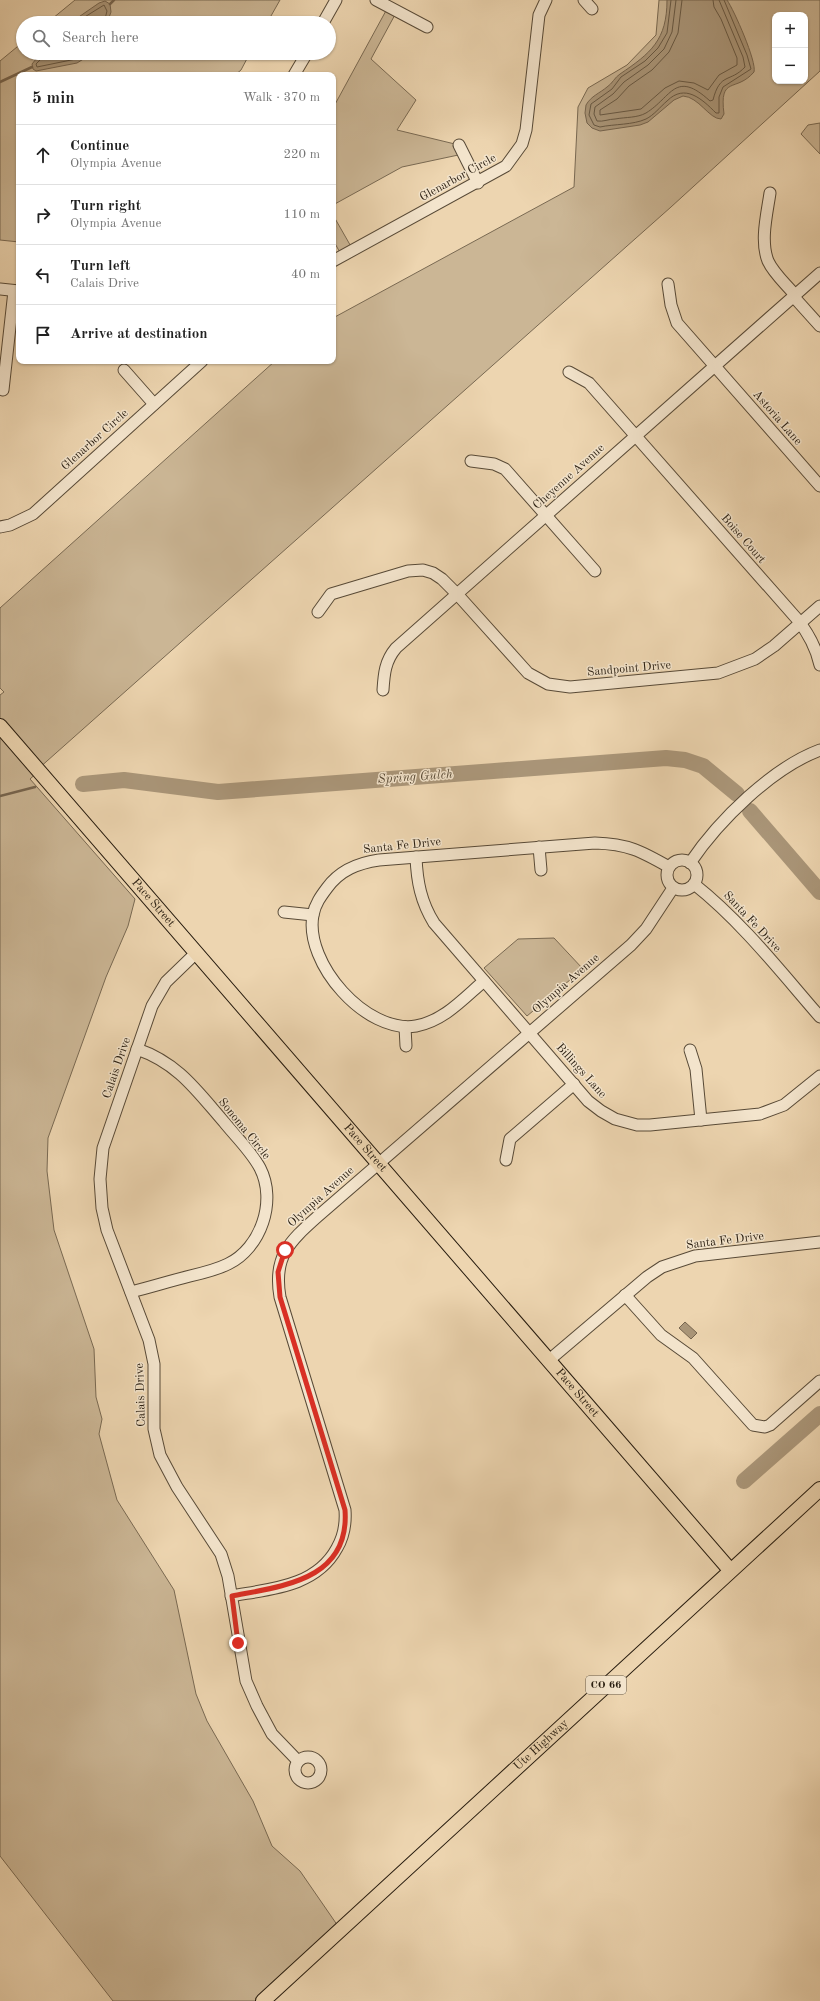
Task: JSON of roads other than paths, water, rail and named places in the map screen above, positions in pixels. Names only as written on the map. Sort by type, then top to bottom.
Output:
[{"type":"main road","name":"Pace Street","points":[[0,726],[730,1570]]},
{"type":"main road","name":"Ute Highway","points":[[263,2001],[730,1570],[820,1489]]},
{"type":"street","points":[[327,16],[336,0]]},
{"type":"street","points":[[376,0],[427,27]]},
{"type":"street","name":"Glenarbor Circle","points":[[336,259],[478,183],[506,166],[522,144],[528,117],[539,15],[546,0]]},
{"type":"street","points":[[584,0],[592,9]]},
{"type":"street","points":[[296,72],[303,60]]},
{"type":"street","points":[[459,145],[478,183]]},
{"type":"street","points":[[770,193],[765,226],[768,259],[774,270],[820,326]]},
{"type":"street","name":"Cheyenne Avenue","points":[[383,690],[385,666],[390,655],[820,273]]},
{"type":"street","name":"Astoria Lane","points":[[668,284],[672,311],[677,323],[820,486]]},
{"type":"street","points":[[0,289],[16,291]]},
{"type":"street","points":[[3,390],[16,298]]},
{"type":"street","name":"Glenarbor Circle","points":[[0,527],[10,525],[33,514],[199,364]]},
{"type":"street","points":[[124,370],[154,404]]},
{"type":"street","name":"Boise Court","points":[[569,372],[589,383],[800,624],[809,635],[816,650],[820,665]]},
{"type":"street","points":[[471,461],[494,464],[505,469],[595,571]]},
{"type":"street","name":"Sandpoint Drive","points":[[318,612],[331,594],[408,571],[422,570],[434,573],[442,578],[528,673],[542,682],[562,687],[657,680],[718,673],[755,658],[774,646],[820,606]]},
{"type":"street","points":[[690,863],[705,841],[724,820],[760,788],[786,767],[820,750]]},
{"type":"street","name":"Santa Fe Drive","points":[[484,981],[438,1018],[417,1026],[405,1027],[384,1023],[368,1015],[339,985],[320,961],[316,950],[313,932],[313,915],[317,903],[335,878],[345,870],[367,862],[595,843],[615,844],[636,849],[669,867]]},
{"type":"street","points":[[539,847],[541,870]]},
{"type":"street","name":"Billings Lane","points":[[416,857],[420,892],[425,908],[434,923],[530,1032],[588,1101],[600,1111],[624,1123],[650,1125],[760,1114],[772,1110],[794,1098],[820,1076]]},
{"type":"street","points":[[680,860],[690,863],[696,869],[697,874],[694,884],[682,891],[673,888],[667,881],[669,867],[680,860]]},
{"type":"street","name":"Santa Fe Drive","points":[[694,884],[737,923],[820,1016]]},
{"type":"street","name":"Olympia Avenue","points":[[232,1596],[300,1581],[312,1576],[329,1561],[342,1537],[345,1528],[345,1510],[280,1297],[278,1272],[282,1257],[291,1242],[317,1216],[638,938],[673,888]]},
{"type":"street","points":[[284,912],[313,915]]},
{"type":"street","name":"Calais Drive","points":[[196,953],[166,982],[152,1006],[103,1148],[100,1179],[102,1208],[108,1230],[149,1340],[154,1364],[154,1429],[160,1456],[177,1487],[221,1554],[227,1570],[238,1643],[248,1685],[272,1734],[298,1761]]},
{"type":"street","points":[[405,1027],[406,1046]]},
{"type":"street","name":"Sonoma Circle","points":[[131,1292],[217,1268],[239,1257],[250,1246],[260,1228],[265,1213],[267,1192],[262,1173],[248,1151],[183,1076],[160,1059],[137,1050]]},
{"type":"street","points":[[690,1050],[696,1069],[701,1120]]},
{"type":"street","points":[[506,1160],[510,1140],[574,1084]]},
{"type":"street","name":"Santa Fe Drive","points":[[548,1361],[647,1276],[662,1267],[681,1259],[695,1256],[820,1242]]},
{"type":"street","points":[[625,1295],[661,1335],[693,1358],[753,1425],[765,1427],[770,1425],[820,1381]]},
{"type":"water","points":[[667,0],[727,0],[749,47],[754,72],[741,82],[730,86],[727,89],[724,94],[723,102],[724,114],[721,119],[712,116],[694,100],[683,96],[674,100],[648,122],[640,125],[600,131],[592,128],[587,123],[585,113],[586,105],[593,97],[609,86],[618,75],[648,52],[655,44],[664,25]]},
{"type":"water","points":[[105,1],[110,4],[111,12],[110,16],[80,16],[99,3]]},
{"type":"water","points":[[35,60],[82,60],[77,63],[36,71],[33,69],[32,64]]},
{"type":"water","points":[[685,1322],[697,1333],[691,1339],[679,1328]]},
{"type":"waterway","points":[[110,4],[114,0]]},
{"type":"waterway","points":[[21,72],[32,67]]},
{"type":"waterway","points":[[0,82],[16,74]]},
{"type":"waterway","name":"Spring Gulch","points":[[83,784],[124,780],[218,792],[666,758],[685,760],[703,766],[737,794]]},
{"type":"waterway","points":[[0,796],[35,787]]},
{"type":"waterway","name":"Spring Gulch","points":[[750,811],[820,892]]},
{"type":"waterway","name":"Spring Gulch","points":[[744,1481],[820,1414]]}]
